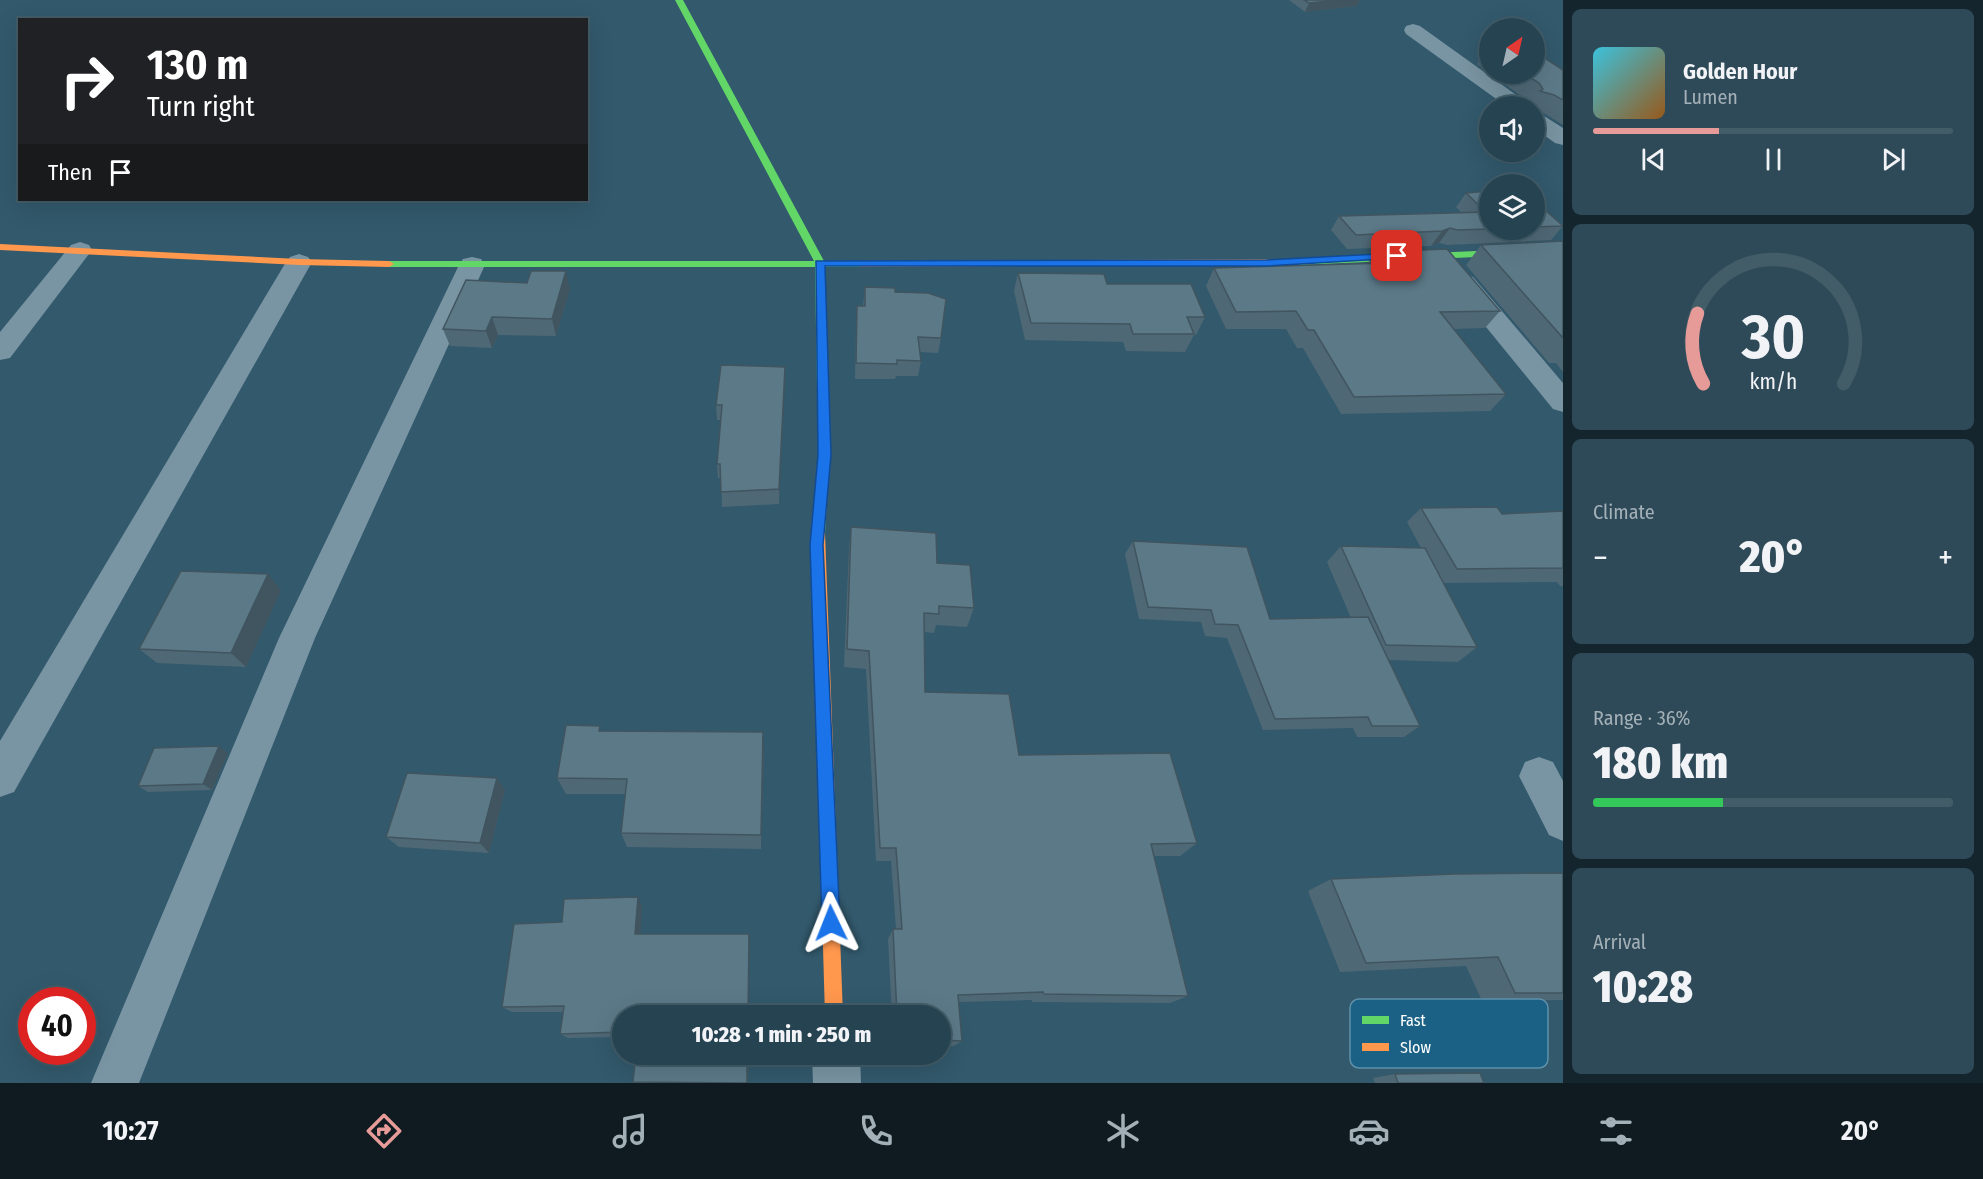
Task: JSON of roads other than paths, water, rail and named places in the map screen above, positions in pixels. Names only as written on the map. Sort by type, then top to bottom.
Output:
[{"type":"street","points":[[679,0],[819,263],[824,455],[817,545],[834,1005]]},
{"type":"street","points":[[1413,30],[1505,96]]},
{"type":"street","points":[[1545,126],[1563,138]]},
{"type":"street","points":[[0,247],[299,262],[472,264],[1266,263],[1563,250]]},
{"type":"street","points":[[0,351],[80,250]]},
{"type":"street","points":[[1440,254],[1563,402]]},
{"type":"street","points":[[0,778],[299,262]]},
{"type":"street","points":[[115,1083],[297,638],[472,264]]},
{"type":"street","points":[[1539,776],[1563,821]]},
{"type":"street","points":[[836,1065],[837,1083]]}]
